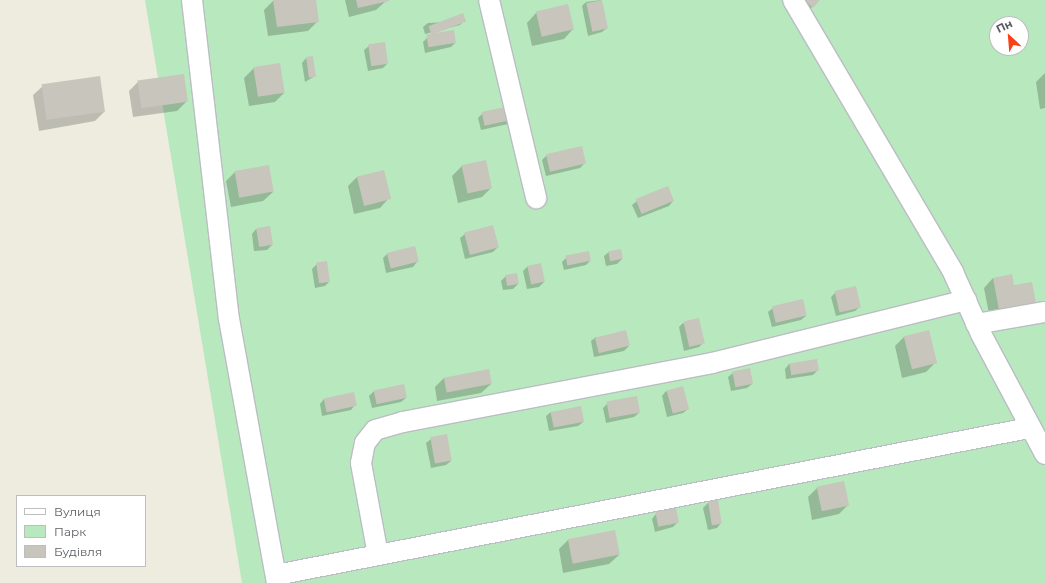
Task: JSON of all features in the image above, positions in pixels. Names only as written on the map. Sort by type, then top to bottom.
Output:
[{"type":"street","points":[[192,0],[229,319],[277,579],[378,555],[1029,428]]},
{"type":"street","points":[[489,0],[536,198]]},
{"type":"street","points":[[794,0],[953,272],[976,324],[1029,428],[1045,454]]},
{"type":"street","points":[[378,555],[361,463],[365,443],[375,430],[403,422],[712,363],[966,300]]},
{"type":"street","points":[[976,324],[1045,312]]},
{"type":"green space","points":[[145,0],[1045,0],[1045,583],[242,583]]},
{"type":"building","points":[[273,0],[316,0],[319,22],[277,27]]},
{"type":"building","points":[[356,0],[389,0],[389,1],[358,8]]},
{"type":"building","points":[[602,0],[608,28],[592,32],[586,3]]},
{"type":"building","points":[[805,0],[820,0],[813,8]]},
{"type":"building","points":[[568,4],[574,29],[542,37],[536,11]]},
{"type":"building","points":[[463,13],[466,21],[432,35],[428,26]]},
{"type":"building","points":[[454,30],[456,43],[428,47],[426,34]]},
{"type":"building","points":[[385,42],[388,64],[371,66],[368,44]]},
{"type":"building","points":[[313,56],[316,77],[309,78],[306,57]]},
{"type":"building","points":[[280,63],[285,93],[258,97],[253,67]]},
{"type":"building","points":[[184,74],[188,102],[141,108],[137,81]]},
{"type":"building","points":[[100,76],[105,112],[47,120],[42,84]]},
{"type":"building","points":[[510,106],[513,120],[485,126],[482,112]]},
{"type":"building","points":[[582,146],[586,164],[550,172],[546,154]]},
{"type":"building","points":[[486,160],[492,188],[468,194],[462,165]]},
{"type":"building","points":[[269,165],[274,192],[239,198],[235,171]]},
{"type":"building","points":[[384,170],[391,199],[364,206],[357,177]]},
{"type":"building","points":[[668,186],[674,201],[642,214],[636,199]]},
{"type":"building","points":[[493,225],[499,247],[470,255],[464,233]]},
{"type":"building","points":[[270,226],[273,245],[259,247],[256,228]]},
{"type":"building","points":[[415,246],[419,262],[391,269],[387,253]]},
{"type":"building","points":[[621,249],[623,259],[610,261],[608,251]]},
{"type":"building","points":[[589,251],[591,261],[567,265],[565,256]]},
{"type":"building","points":[[327,261],[330,282],[319,283],[316,263]]},
{"type":"building","points":[[541,263],[545,282],[531,284],[527,266]]},
{"type":"building","points":[[517,273],[519,284],[507,286],[505,275]]},
{"type":"building","points":[[1012,274],[1014,285],[1032,282],[1036,303],[999,310],[993,278]]},
{"type":"building","points":[[856,286],[861,307],[840,312],[835,291]]},
{"type":"building","points":[[803,299],[807,316],[776,323],[772,306]]},
{"type":"building","points":[[699,318],[705,343],[689,347],[683,322]]},
{"type":"building","points":[[626,330],[630,346],[599,353],[595,338]]},
{"type":"building","points":[[929,330],[937,363],[912,369],[904,336]]},
{"type":"building","points":[[817,359],[819,371],[791,375],[789,363]]},
{"type":"building","points":[[750,368],[753,384],[735,387],[732,371]]},
{"type":"building","points":[[489,369],[492,384],[447,393],[444,378]]},
{"type":"building","points":[[404,384],[407,398],[377,404],[374,390]]},
{"type":"building","points":[[683,386],[689,409],[673,414],[667,390]]},
{"type":"building","points":[[354,392],[357,406],[327,412],[324,398]]},
{"type":"building","points":[[637,396],[640,413],[609,418],[606,401]]},
{"type":"building","points":[[581,406],[584,422],[554,428],[551,412]]},
{"type":"building","points":[[447,434],[452,461],[435,464],[430,437]]},
{"type":"building","points":[[844,481],[849,505],[822,511],[817,487]]},
{"type":"building","points":[[718,500],[722,524],[712,525],[708,502]]},
{"type":"building","points":[[676,508],[679,523],[658,527],[655,512]]},
{"type":"building","points":[[615,530],[620,555],[573,564],[568,539]]}]
